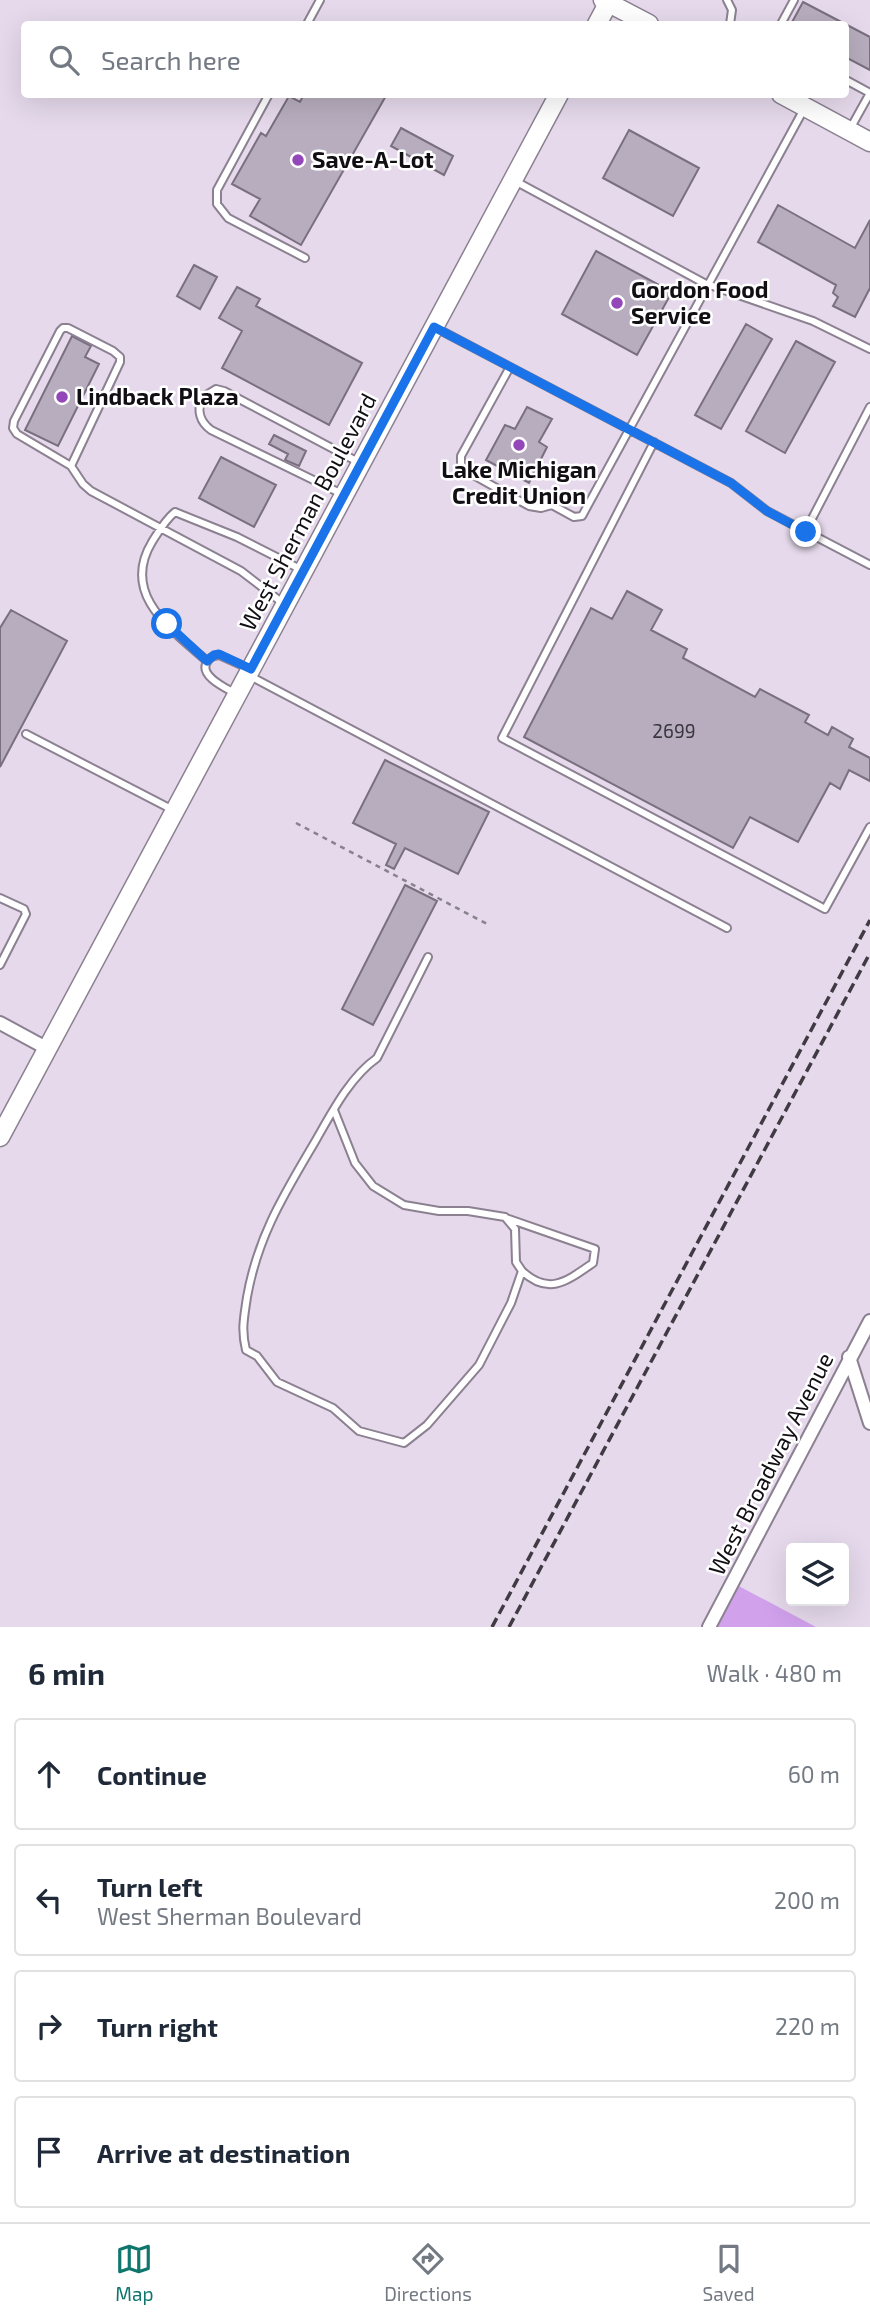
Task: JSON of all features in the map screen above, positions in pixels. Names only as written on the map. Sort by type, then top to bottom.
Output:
[{"type":"main road","points":[[598,21],[607,1],[644,21]]},
{"type":"main road","name":"West Sherman Boulevard","points":[[0,1137],[557,98]]},
{"type":"main road","points":[[788,98],[870,142]]},
{"type":"street","points":[[0,1023],[48,1049]]},
{"type":"street","name":"West Broadway Avenue","points":[[709,1627],[870,1321]]},
{"type":"street","points":[[849,1357],[870,1423]]},
{"type":"lane","points":[[309,21],[320,0]]},
{"type":"lane","points":[[727,0],[732,10],[730,21]]},
{"type":"lane","points":[[783,21],[794,0]]},
{"type":"lane","points":[[849,82],[870,93],[849,131]]},
{"type":"lane","points":[[267,98],[217,190],[217,204],[228,218],[305,258]]},
{"type":"lane","points":[[510,367],[461,456],[461,464],[466,471],[529,506],[541,508],[552,505],[574,517],[582,516],[805,107]]},
{"type":"lane","points":[[513,180],[709,285],[813,321],[870,349]]},
{"type":"lane","points":[[434,327],[731,483],[767,511],[870,565]]},
{"type":"lane","points":[[71,466],[120,357],[68,328],[60,331],[14,421],[13,428],[17,435],[71,466],[91,491],[242,572],[285,605]]},
{"type":"lane","points":[[344,495],[211,430],[201,420],[199,411],[203,397],[216,389],[224,391],[361,464]]},
{"type":"lane","points":[[806,532],[868,418],[870,407]]},
{"type":"lane","points":[[654,442],[502,738],[825,909],[870,827]]},
{"type":"lane","points":[[207,661],[152,608],[145,593],[142,576],[147,551],[160,528],[175,512],[237,537],[304,571]]},
{"type":"lane","points":[[237,695],[205,671],[207,661],[214,655],[219,654],[727,928]]},
{"type":"lane","points":[[26,734],[175,811]]},
{"type":"lane","points":[[0,898],[24,909],[26,914],[0,965]]},
{"type":"lane","points":[[428,957],[377,1058],[367,1065],[334,1110],[267,1227],[252,1273],[241,1331],[246,1350],[257,1356],[277,1382],[333,1408],[359,1431],[404,1443],[427,1425],[479,1366],[511,1303],[522,1271]]},
{"type":"lane","points":[[334,1110],[355,1163],[373,1186],[404,1205],[505,1217],[595,1249],[593,1264],[567,1281],[549,1286],[531,1279],[516,1262],[515,1229],[505,1217]]},
{"type":"path","points":[[296,823],[489,925]]},
{"type":"shaded area","points":[[733,1583],[816,1627],[709,1627]]},
{"type":"building","points":[[803,2],[839,21],[793,21]]},
{"type":"building","points":[[849,26],[870,37],[870,70],[849,59]]},
{"type":"building","name":"Save-A-Lot","points":[[288,98],[300,102],[302,98],[385,98],[301,245],[250,216],[260,199],[232,184],[261,133],[266,136]]},
{"type":"building","points":[[401,128],[453,156],[444,175],[391,146]]},
{"type":"building","points":[[629,130],[699,168],[673,216],[603,178]]},
{"type":"building","points":[[778,205],[855,248],[870,220],[870,288],[855,317],[833,306],[838,297],[833,293],[836,285],[758,242]]},
{"type":"building","name":"Gordon Food Service","points":[[596,251],[672,292],[637,355],[562,314]]},
{"type":"building","points":[[194,265],[217,277],[200,309],[177,296]]},
{"type":"building","points":[[237,287],[260,299],[256,306],[362,363],[329,425],[222,368],[242,331],[219,318]]},
{"type":"building","points":[[746,324],[772,339],[721,429],[695,415]]},
{"type":"building","name":"Lindback Plaza","points":[[72,336],[91,346],[85,357],[99,364],[58,446],[25,430]]},
{"type":"building","points":[[796,341],[835,362],[785,453],[746,431]]},
{"type":"building","name":"Lake Michigan Credit Union","points":[[527,407],[552,419],[539,442],[547,447],[529,483],[486,460],[505,425],[515,429]]},
{"type":"building","points":[[274,435],[306,451],[299,466],[285,460],[288,454],[269,444]]},
{"type":"building","points":[[221,457],[276,485],[254,527],[199,498]]},
{"type":"building","points":[[627,591],[662,610],[651,630],[687,649],[683,658],[755,697],[760,689],[809,715],[805,722],[828,735],[832,727],[853,739],[849,747],[870,758],[870,781],[849,770],[840,789],[830,783],[798,842],[750,817],[733,848],[524,737],[591,608],[612,619]]},
{"type":"building","points":[[11,610],[67,641],[0,767],[0,628]]},
{"type":"building","points":[[385,760],[489,812],[458,874],[405,848],[394,869],[386,865],[396,844],[353,823]]},
{"type":"building","points":[[405,885],[437,901],[373,1025],[342,1009]]},
{"type":"railway","points":[[492,1627],[870,920]]},
{"type":"railway","points":[[509,1627],[870,953]]},
{"type":"place","name":"Save-A-Lot","points":[[298,160]]},
{"type":"place","name":"Gordon Food Service","points":[[617,303]]},
{"type":"place","name":"Lindback Plaza","points":[[62,397]]},
{"type":"place","name":"Lake Michigan Credit Union","points":[[519,445]]},
{"type":"route","points":[[167,624],[207,661],[219,654],[251,669],[434,327],[731,483],[767,511],[806,532]]}]
